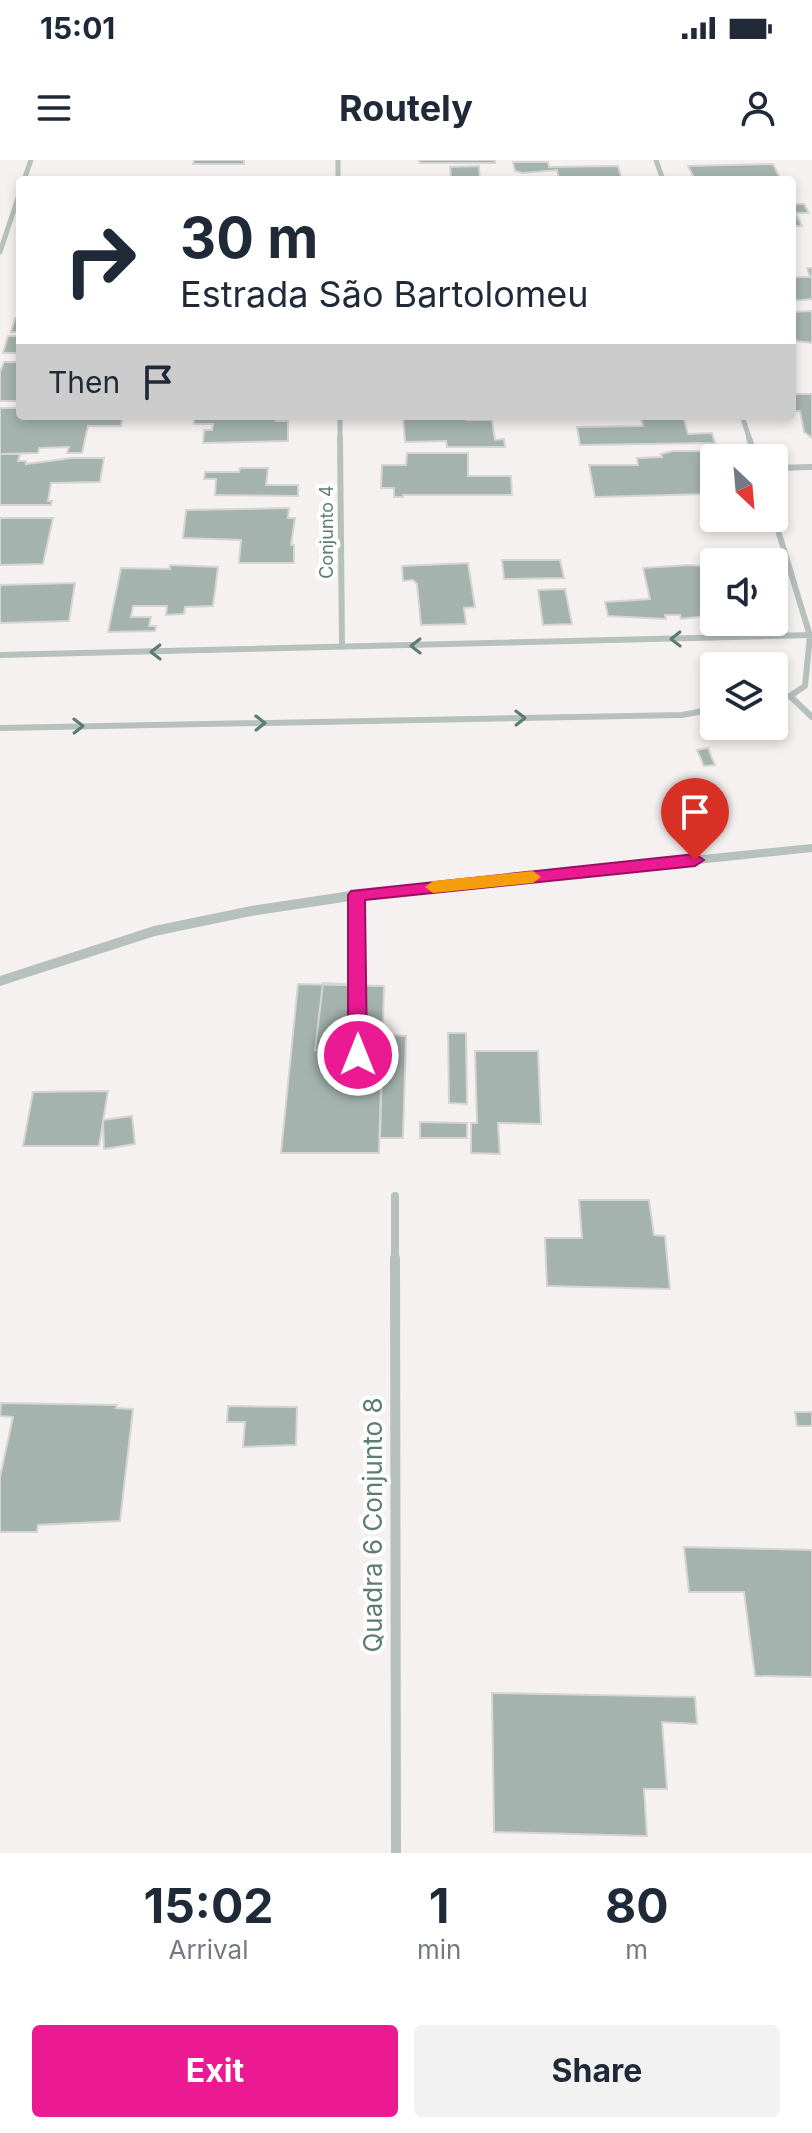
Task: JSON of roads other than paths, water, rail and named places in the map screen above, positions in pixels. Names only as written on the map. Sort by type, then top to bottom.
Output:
[{"type":"street","points":[[0,252],[16,204]]},
{"type":"street","name":"Conjunto 4","points":[[340,420],[342,647]]},
{"type":"street","points":[[743,420],[751,444]]},
{"type":"street","points":[[788,468],[812,467]]},
{"type":"street","points":[[779,532],[811,636],[805,686],[790,696],[812,717]]},
{"type":"street","points":[[0,655],[811,636]]},
{"type":"street","points":[[805,686],[812,693]]},
{"type":"street","points":[[0,728],[682,715],[700,712]]},
{"type":"street","points":[[0,981],[154,931],[251,911],[357,895],[812,848]]},
{"type":"street","name":"Quadra 6 Conjunto 8","points":[[395,1196],[396,1853]]},
{"type":"lane","points":[[357,895],[358,1055]]}]
